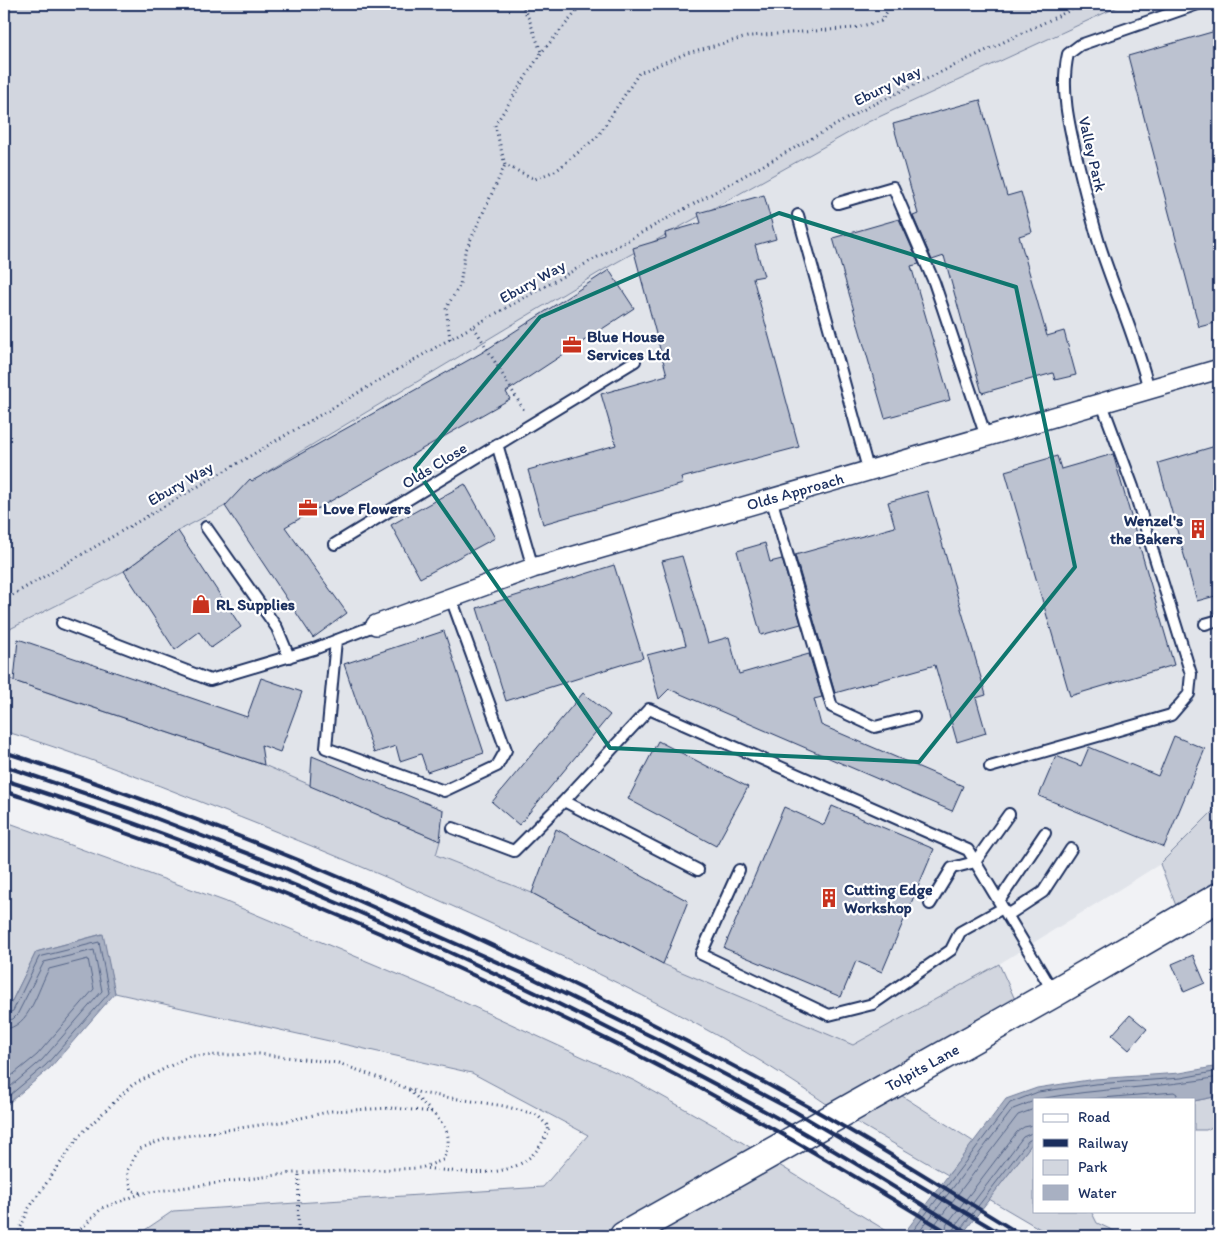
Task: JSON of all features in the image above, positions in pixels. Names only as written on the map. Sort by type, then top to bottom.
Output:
[{"type":"main road","name":"Tolpits Lane","points":[[624,1236],[1054,994],[1219,897]]},
{"type":"street","name":"Olds Approach","points":[[376,625],[533,568],[1219,370]]},
{"type":"lane","name":"Valley Park","points":[[1149,390],[1141,355],[1099,243],[1068,117],[1064,71],[1068,54],[1080,45],[1198,4]]},
{"type":"lane","points":[[838,203],[894,187],[934,282],[986,437]]},
{"type":"lane","points":[[798,215],[868,470]]},
{"type":"lane","name":"Olds Close","points":[[335,544],[635,361]]},
{"type":"lane","points":[[990,767],[1171,715],[1189,694],[1191,674],[1133,487],[1102,404]]},
{"type":"lane","points":[[497,444],[533,568]]},
{"type":"lane","points":[[771,498],[832,707],[875,727],[914,716]]},
{"type":"lane","points":[[206,527],[277,628],[289,657]]},
{"type":"lane","points":[[336,640],[326,748],[444,791],[496,766],[506,750],[451,598]]},
{"type":"lane","points":[[1206,624],[1219,620]]},
{"type":"lane","points":[[62,623],[210,680],[289,657],[376,625]]},
{"type":"lane","points":[[453,828],[514,851],[564,801],[649,709],[968,850],[1054,994]]},
{"type":"lane","points":[[564,801],[698,870]]},
{"type":"lane","points":[[930,904],[952,868],[975,862],[1009,814]]},
{"type":"lane","points":[[1003,908],[1045,832]]},
{"type":"lane","points":[[739,870],[700,954],[829,1015],[874,1004],[951,950],[960,932],[1003,908],[1043,892],[1071,849]]},
{"type":"path","points":[[521,4],[530,19],[541,53]]},
{"type":"path","points":[[450,339],[446,308],[460,284],[465,252],[505,165],[494,124],[541,53],[583,4]]},
{"type":"path","points":[[505,165],[535,179],[557,170],[598,136],[639,73],[687,52],[751,36],[854,28],[881,21],[892,4]]},
{"type":"path","name":"Ebury Way","points":[[4,600],[450,339],[474,328],[870,106],[1083,4]]},
{"type":"path","points":[[474,328],[532,423]]},
{"type":"path","points":[[17,1236],[29,1208],[80,1135],[132,1085],[190,1056],[259,1054],[338,1063],[420,1093],[504,1106],[537,1115],[549,1128],[544,1143],[524,1164],[486,1174],[421,1168],[299,1172],[143,1193],[102,1208],[74,1236]]},
{"type":"path","points":[[407,1088],[447,1129],[449,1145],[443,1160],[421,1168]]},
{"type":"path","points":[[143,1193],[132,1191],[127,1171],[139,1149],[165,1139],[287,1121],[332,1111],[394,1108],[432,1112]]},
{"type":"path","points":[[298,1236],[299,1172]]},
{"type":"highlighted area","points":[[779,213],[1016,287],[1075,567],[919,762],[610,748],[415,468],[540,317]]},
{"type":"shaded area","points":[[1124,4],[1219,4],[1219,805],[1160,864],[999,964],[853,1045],[663,964],[532,893],[436,855],[440,841],[264,765],[14,681],[4,675],[4,632],[124,571],[178,531],[225,506],[250,479],[633,248],[868,122]]},
{"type":"green space","points":[[4,4],[1124,4],[868,122],[610,266],[270,470],[225,506],[178,531],[124,571],[4,632]]},
{"type":"green space","points":[[4,675],[14,681],[264,765],[440,841],[436,855],[532,893],[663,964],[853,1045],[999,964],[1017,1004],[831,1107],[739,1048],[691,1021],[593,971],[414,889],[240,817],[108,766],[4,731]]},
{"type":"green space","points":[[1219,805],[1219,886],[1178,911],[1160,864]]},
{"type":"green space","points":[[4,821],[224,901],[459,1000],[635,1081],[717,1127],[895,1236],[136,1236],[173,1211],[543,1187],[588,1135],[472,1073],[115,993],[102,934],[36,952],[8,1009],[4,1010]]},
{"type":"green space","points":[[896,1092],[974,1142],[948,1175],[851,1119]]},
{"type":"green space","points":[[1219,1096],[1219,1124],[1206,1130],[1196,1130],[1196,1101]]},
{"type":"green space","points":[[1033,1142],[1033,1212],[1092,1212],[1097,1223],[1125,1236],[1052,1236],[989,1199]]},
{"type":"water","points":[[103,934],[115,993],[50,1068],[4,1107],[4,1010],[8,1009],[36,952]]},
{"type":"water","points":[[1219,1066],[1219,1096],[1196,1101],[1196,1098],[1033,1098],[1033,1142],[961,1236],[902,1236],[1006,1099],[1037,1088],[1095,1079],[1180,1073]]},
{"type":"building","points":[[1219,30],[1219,322],[1199,327],[1128,56]]},
{"type":"building","points":[[980,100],[1007,196],[1021,192],[1032,232],[1019,236],[1047,336],[1064,331],[1076,375],[1055,380],[1053,373],[982,393],[944,256],[932,260],[913,216],[918,214],[893,124]]},
{"type":"building","points":[[764,195],[776,239],[755,245],[764,276],[753,278],[799,447],[681,478],[683,484],[543,524],[528,470],[616,445],[601,394],[667,375],[633,248],[666,238],[665,233],[701,223],[698,213]]},
{"type":"building","points":[[899,219],[919,264],[911,266],[950,400],[885,418],[833,238]]},
{"type":"building","points":[[609,270],[634,308],[506,392],[510,399],[285,527],[347,613],[313,638],[225,506],[250,479],[252,481],[483,352]]},
{"type":"building","name":"Wenzel's the Bakers","points":[[1219,445],[1219,595],[1197,601],[1158,463]]},
{"type":"building","points":[[1113,454],[1174,665],[1070,696],[1005,471],[1057,456],[1061,469]]},
{"type":"building","points":[[465,484],[495,538],[420,578],[391,525]]},
{"type":"building","points":[[927,491],[986,695],[976,698],[986,733],[957,742],[935,665],[835,693],[795,555],[895,527],[888,502]]},
{"type":"building","points":[[178,531],[241,627],[211,648],[199,632],[175,650],[124,571]]},
{"type":"building","points":[[765,543],[770,562],[782,559],[801,624],[761,635],[737,551]]},
{"type":"building","points":[[682,556],[708,643],[729,637],[739,674],[809,654],[822,697],[814,699],[821,725],[963,786],[952,811],[669,689],[659,699],[647,655],[686,645],[662,561]]},
{"type":"building","points":[[614,565],[643,658],[506,701],[477,608]]},
{"type":"building","points":[[444,631],[484,753],[427,772],[421,754],[400,761],[396,746],[374,753],[344,664]]},
{"type":"building","points":[[18,639],[247,717],[261,678],[302,692],[280,752],[261,745],[264,765],[14,681]]},
{"type":"building","points":[[583,693],[610,715],[519,825],[492,802]]},
{"type":"building","points":[[1174,736],[1205,749],[1164,847],[1039,796],[1056,756],[1081,766],[1089,747],[1158,776]]},
{"type":"building","points":[[658,741],[748,787],[716,846],[628,799]]},
{"type":"building","points":[[312,756],[443,810],[440,841],[310,786]]},
{"type":"building","name":"Cutting Edge Workshop","points":[[832,806],[934,849],[882,972],[856,961],[841,997],[724,948],[784,807],[824,825]]},
{"type":"building","points":[[556,829],[688,901],[663,964],[532,893]]},
{"type":"building","points":[[1193,955],[1205,983],[1184,992],[1172,964]]},
{"type":"building","points":[[1130,1015],[1147,1029],[1129,1050],[1112,1035]]},
{"type":"railway","points":[[4,752],[212,825],[314,866],[515,956],[614,1004],[809,1107],[890,1154],[1023,1236]]},
{"type":"railway","points":[[4,766],[134,810],[283,867],[524,974],[665,1043],[794,1111],[1005,1236]]},
{"type":"railway","points":[[4,780],[164,834],[243,864],[398,929],[475,964],[627,1038],[752,1104],[845,1157],[973,1236]]},
{"type":"railway","points":[[4,791],[114,829],[271,888],[366,927],[507,991],[600,1036],[735,1107],[954,1236]]},
{"type":"place","name":"Blue House Services Ltd","points":[[572,345]]},
{"type":"place","name":"Love Flowers","points":[[308,508]]},
{"type":"place","name":"Wenzel's the Bakers","points":[[1198,529]]},
{"type":"place","name":"RL Supplies","points":[[201,604]]},
{"type":"place","name":"Cutting Edge Workshop","points":[[829,898]]}]
